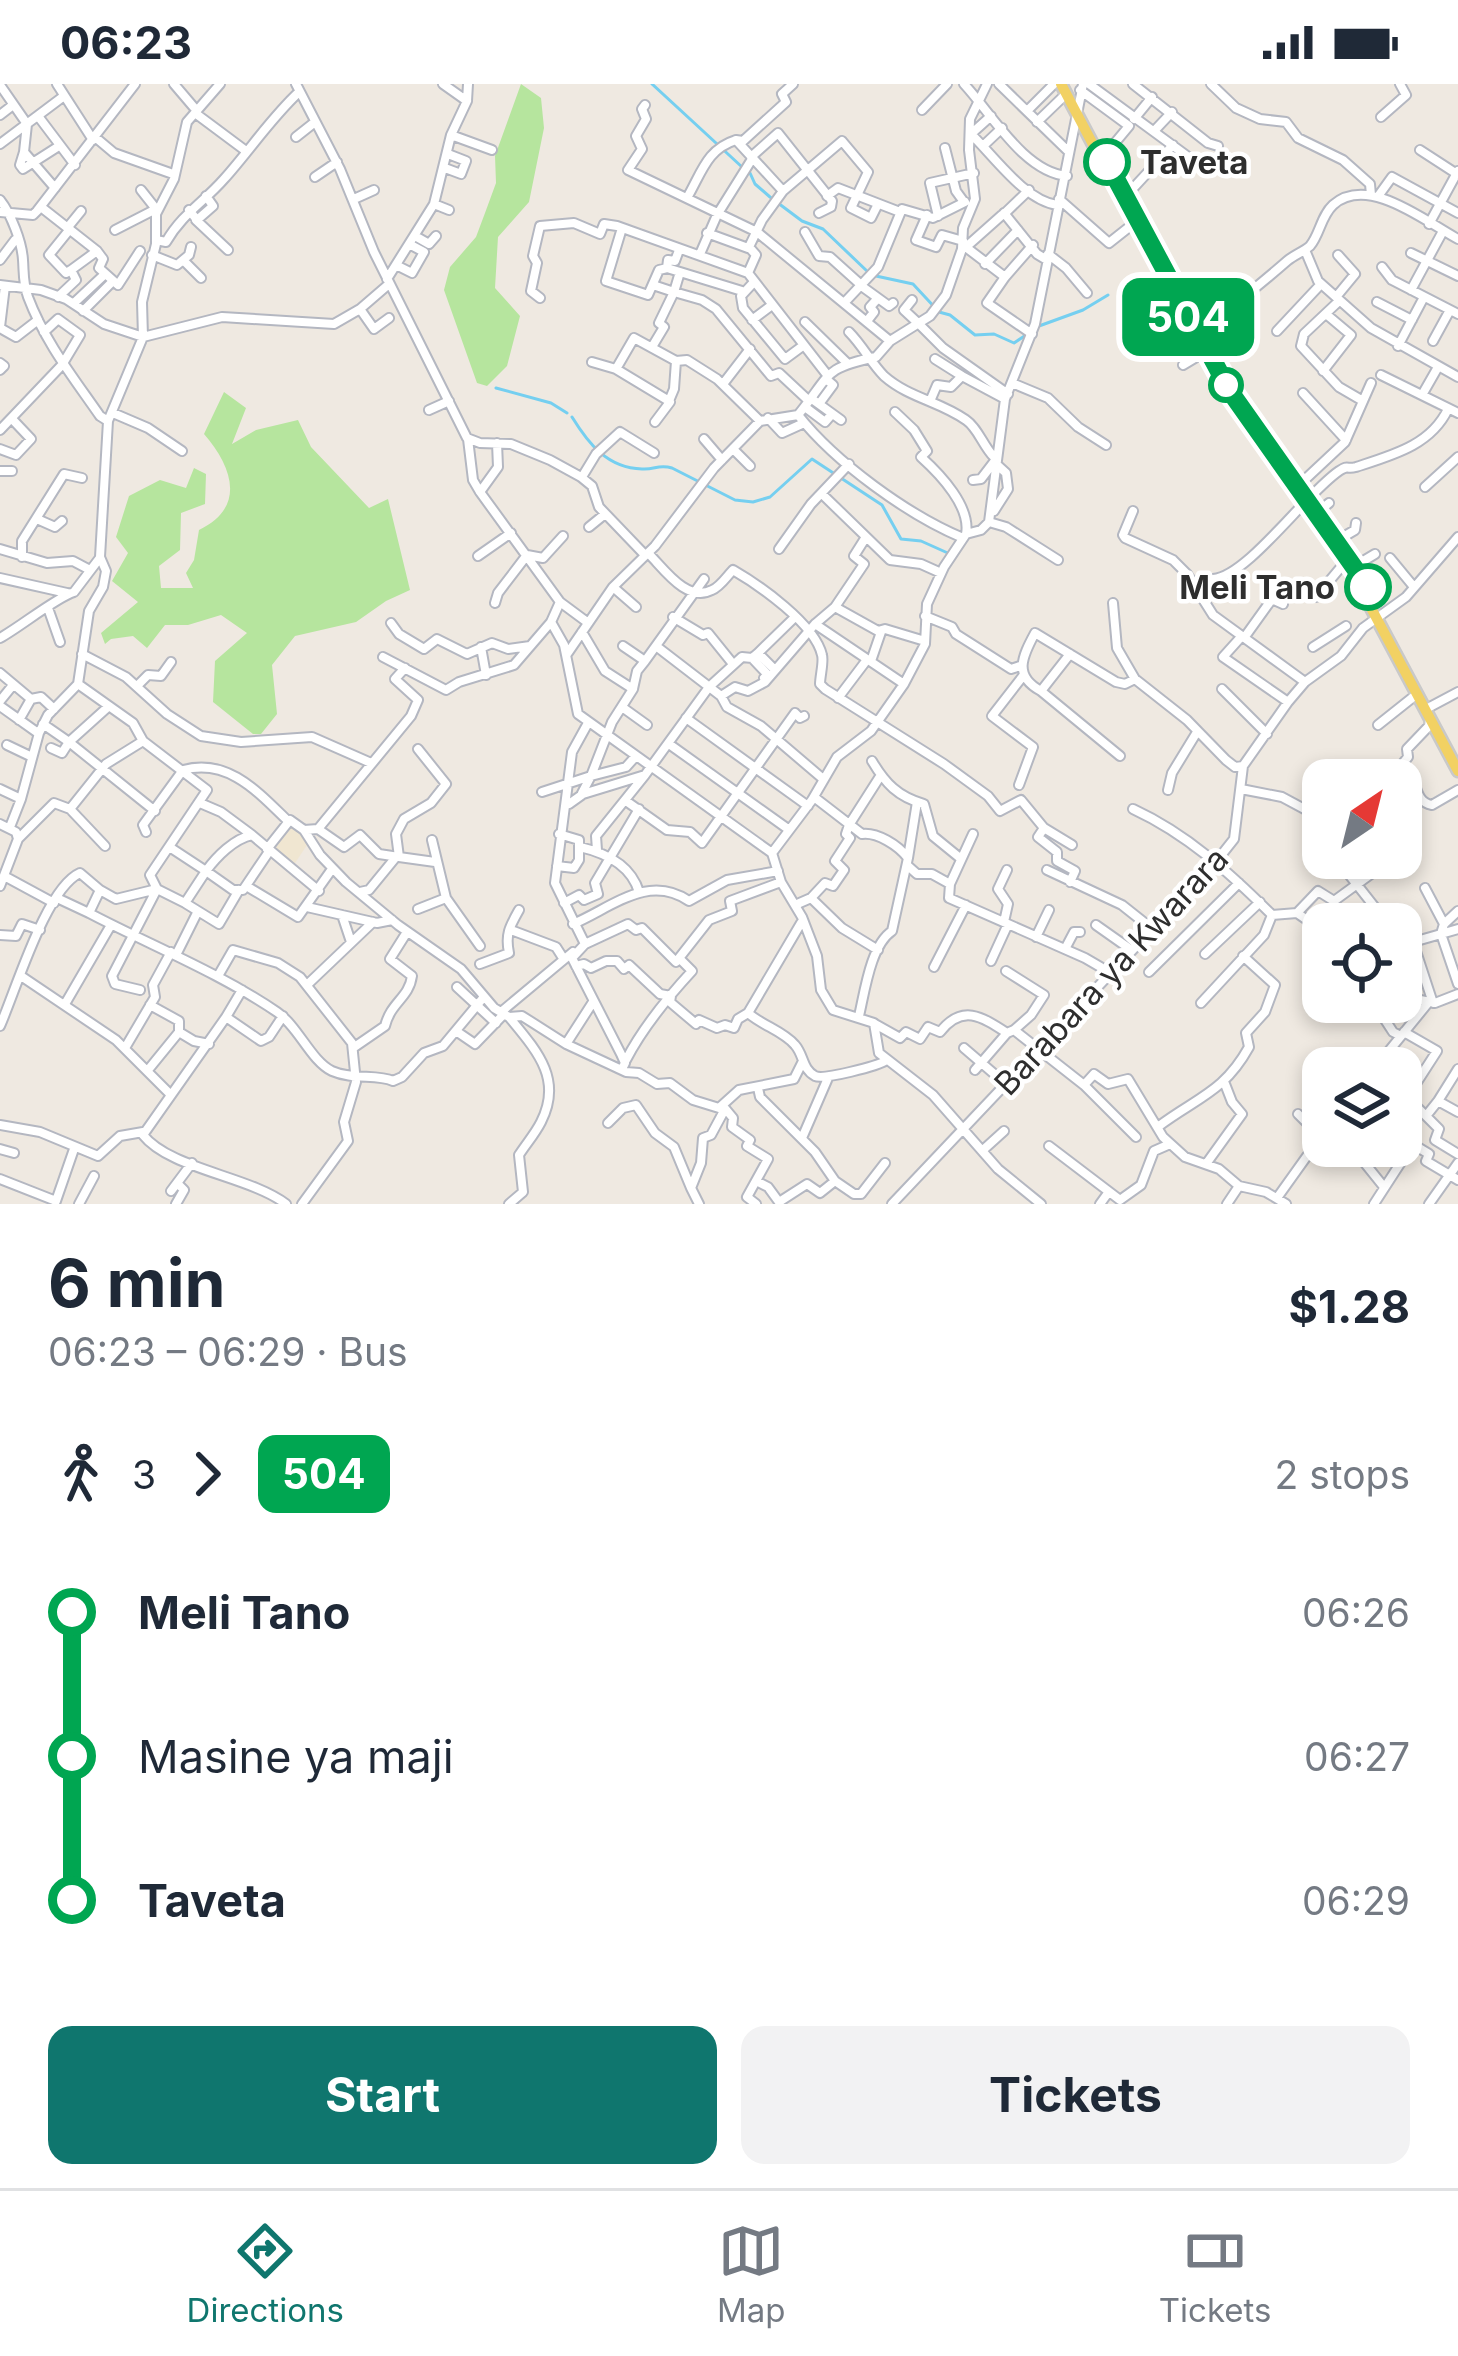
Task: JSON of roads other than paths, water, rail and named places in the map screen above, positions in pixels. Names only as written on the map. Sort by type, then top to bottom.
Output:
[{"type":"main road","points":[[1062,86],[1237,412],[1356,571]]},
{"type":"main road","points":[[1078,111],[1195,335],[1356,571],[1458,771]]},
{"type":"main road","points":[[1381,617],[1458,760]]},
{"type":"street","points":[[57,84],[94,138],[114,153],[172,174]]},
{"type":"street","points":[[4,210],[33,215],[41,208],[135,84]]},
{"type":"street","points":[[174,84],[196,111],[246,151]]},
{"type":"street","points":[[115,230],[153,211],[170,190],[187,122],[220,84]]},
{"type":"street","points":[[442,84],[467,100]]},
{"type":"street","points":[[38,320],[16,337],[0,328],[3,286],[58,297],[143,337],[222,317],[334,324],[360,309],[388,281],[434,204],[468,84]]},
{"type":"street","points":[[686,198],[718,146],[743,141],[786,102],[782,94],[793,84]]},
{"type":"street","points":[[922,110],[947,84]]},
{"type":"street","points":[[964,84],[1050,174],[1067,176]]},
{"type":"street","points":[[616,369],[634,338],[676,361],[687,360],[782,433],[808,408],[827,377],[846,362],[870,359],[937,308],[964,244],[974,173],[970,119],[987,84]]},
{"type":"street","points":[[1133,84],[1218,146]]},
{"type":"street","points":[[1211,84],[1236,108],[1260,119],[1286,122],[1298,138],[1348,164],[1375,195],[1458,239]]},
{"type":"street","points":[[1381,117],[1406,95],[1400,84]]},
{"type":"street","points":[[0,85],[27,124],[24,152],[55,188]]},
{"type":"street","points":[[1005,86],[1069,152]]},
{"type":"street","points":[[1027,111],[1062,86]]},
{"type":"street","points":[[1037,122],[1062,86]]},
{"type":"street","points":[[991,517],[994,460],[1006,397],[1032,334],[1084,86]]},
{"type":"street","points":[[1084,86],[1136,116],[1202,167]]},
{"type":"street","points":[[1084,86],[1129,126]]},
{"type":"street","points":[[156,240],[166,242],[189,209],[206,196],[297,88],[337,162],[388,281],[467,438],[473,480],[560,602],[587,622]]},
{"type":"street","points":[[1,142],[64,96]]},
{"type":"street","points":[[1103,156],[1152,97]]},
{"type":"street","points":[[0,116],[14,105]]},
{"type":"street","points":[[645,105],[646,119],[637,136],[641,149],[628,170],[757,232],[890,341]]},
{"type":"street","points":[[1155,130],[1172,112]]},
{"type":"street","points":[[38,116],[75,165]]},
{"type":"street","points":[[971,134],[991,116]]},
{"type":"street","points":[[296,137],[315,122]]},
{"type":"street","points":[[983,146],[1002,128]]},
{"type":"street","points":[[700,254],[717,214],[748,163],[778,133],[827,196],[831,207],[819,213]]},
{"type":"street","points":[[971,134],[1029,190],[1048,204],[1058,202]]},
{"type":"street","points":[[451,135],[492,150]]},
{"type":"street","points":[[736,140],[748,163],[778,197]]},
{"type":"street","points":[[748,248],[778,197],[842,141],[868,172],[850,208],[870,218],[878,204]]},
{"type":"street","points":[[1125,197],[1173,145]]},
{"type":"street","points":[[32,164],[58,146]]},
{"type":"street","points":[[945,148],[956,191],[970,200]]},
{"type":"street","points":[[1420,150],[1458,173],[1429,224]]},
{"type":"street","points":[[446,168],[460,174],[466,160],[448,154]]},
{"type":"street","points":[[949,163],[971,158]]},
{"type":"street","points":[[315,177],[337,162]]},
{"type":"street","points":[[938,216],[929,183],[974,173]]},
{"type":"street","points":[[1195,335],[1305,250],[1333,205],[1375,195],[1392,177],[1458,213]]},
{"type":"street","points":[[827,196],[838,188],[900,212]]},
{"type":"street","points":[[354,199],[374,190]]},
{"type":"street","points":[[964,244],[1029,190]]},
{"type":"street","points":[[143,194],[139,204],[153,211]]},
{"type":"street","points":[[200,218],[214,206],[206,196]]},
{"type":"street","points":[[0,200],[24,258],[25,288],[62,365],[100,416],[154,431],[182,451]]},
{"type":"street","points":[[844,303],[880,264],[900,212],[906,208],[938,216],[970,200]]},
{"type":"street","points":[[1058,202],[1109,243],[1133,224]]},
{"type":"street","points":[[434,204],[448,210]]},
{"type":"street","points":[[41,208],[97,251],[103,259],[98,266],[119,284],[140,250]]},
{"type":"street","points":[[189,209],[211,226],[207,229],[228,250]]},
{"type":"street","points":[[81,211],[49,255],[66,273],[97,251]]},
{"type":"street","points":[[18,839],[5,825],[21,799],[41,728],[78,685],[89,611],[104,587],[106,572],[100,557],[111,417],[143,337],[144,281],[156,240],[153,211]]},
{"type":"street","points":[[926,215],[916,240],[936,247],[942,235],[964,244],[1005,278]]},
{"type":"street","points":[[1003,215],[1034,245],[1037,254],[1066,268],[1088,293]]},
{"type":"street","points":[[540,298],[531,291],[540,226],[574,224],[599,233],[604,224],[622,228],[700,254],[751,278],[827,377]]},
{"type":"street","points":[[622,228],[606,281],[647,296],[659,268],[667,268],[742,292]]},
{"type":"street","points":[[986,264],[1018,230]]},
{"type":"street","points":[[1412,290],[1443,231]]},
{"type":"street","points":[[805,232],[819,256]]},
{"type":"street","points":[[707,233],[748,248],[756,257],[742,292],[747,314],[785,359],[804,345]]},
{"type":"street","points":[[0,260],[16,239]]},
{"type":"street","points":[[396,266],[411,274],[429,244],[412,240]]},
{"type":"street","points":[[1032,334],[987,303],[1034,245]]},
{"type":"street","points":[[152,255],[177,265],[191,247]]},
{"type":"street","points":[[667,268],[668,260],[675,260],[679,250]]},
{"type":"street","points":[[1305,250],[1321,284],[1398,346],[1455,375],[1458,362]]},
{"type":"street","points":[[1412,253],[1458,276]]},
{"type":"street","points":[[1338,255],[1355,274],[1301,342],[1305,354],[1339,388],[1364,401]]},
{"type":"street","points":[[807,271],[819,256]]},
{"type":"street","points":[[819,256],[830,257],[878,298],[889,306],[893,303]]},
{"type":"street","points":[[183,260],[201,278]]},
{"type":"street","points":[[1382,267],[1392,280],[1454,312],[1433,341]]},
{"type":"street","points":[[58,297],[76,280],[71,270]]},
{"type":"street","points":[[652,347],[664,327],[659,323],[680,272]]},
{"type":"street","points":[[44,332],[108,278]]},
{"type":"street","points":[[0,430],[62,365],[108,278]]},
{"type":"street","points":[[1277,331],[1321,284]]},
{"type":"street","points":[[653,285],[702,300],[771,376],[779,373],[849,464],[933,526],[965,536],[981,530],[1009,482],[1006,473],[980,442],[973,424],[931,399],[912,397],[870,359],[849,332]]},
{"type":"street","points":[[1398,346],[1424,297]]},
{"type":"street","points":[[864,319],[878,298]]},
{"type":"street","points":[[912,300],[904,310],[943,348],[1006,397]]},
{"type":"street","points":[[1377,302],[1412,320]]},
{"type":"street","points":[[726,323],[772,305]]},
{"type":"street","points":[[360,309],[374,328],[389,318]]},
{"type":"street","points":[[1323,371],[1351,336],[1326,314]]},
{"type":"street","points":[[61,319],[80,334]]},
{"type":"street","points":[[806,322],[846,362]]},
{"type":"street","points":[[723,384],[750,350]]},
{"type":"street","points":[[1183,365],[1203,353]]},
{"type":"street","points":[[935,359],[1006,397]]},
{"type":"street","points":[[656,422],[670,400],[676,361]]},
{"type":"street","points":[[592,362],[616,369],[670,400]]},
{"type":"street","points":[[1422,395],[1438,367]]},
{"type":"street","points":[[1196,592],[1260,548],[1342,469],[1409,447],[1433,434],[1453,411],[1381,375]]},
{"type":"street","points":[[931,399],[938,385],[950,387],[962,376]]},
{"type":"street","points":[[1012,383],[1048,398],[1078,427],[1106,445]]},
{"type":"street","points":[[1298,486],[1346,440],[1371,383]]},
{"type":"street","points":[[1303,393],[1346,440]]},
{"type":"street","points":[[429,410],[449,401]]},
{"type":"street","points":[[808,408],[825,422],[836,417]]},
{"type":"street","points":[[566,655],[613,586],[647,555],[722,460],[764,420],[808,408]]},
{"type":"street","points":[[772,853],[842,750],[878,722],[904,684],[925,640],[924,616],[940,573],[965,536],[968,524],[954,493],[921,457],[927,451],[896,412]]},
{"type":"street","points":[[0,449],[16,455],[31,439],[13,420]]},
{"type":"street","points":[[581,477],[622,432],[654,454]]},
{"type":"street","points":[[467,438],[497,442],[550,460],[581,477],[592,486],[604,514],[680,585],[710,592],[735,571],[774,595],[822,655],[820,684],[982,791],[1000,811],[1019,798],[1044,828],[1072,845]]},
{"type":"street","points":[[704,439],[722,460]]},
{"type":"street","points":[[480,492],[498,466],[497,442]]},
{"type":"street","points":[[733,449],[750,466]]},
{"type":"street","points":[[1425,487],[1458,457]]},
{"type":"street","points":[[973,480],[981,479],[994,460]]},
{"type":"street","points":[[779,550],[849,464]]},
{"type":"street","points":[[0,471],[12,471]]},
{"type":"street","points":[[22,557],[22,541],[64,474],[82,478]]},
{"type":"street","points":[[822,494],[890,560],[909,561],[940,573]]},
{"type":"street","points":[[1318,512],[1329,503]]},
{"type":"street","points":[[1133,511],[1123,535],[1173,560],[1213,615],[1306,682]]},
{"type":"street","points":[[589,527],[604,514]]},
{"type":"street","points":[[991,517],[1058,560]]},
{"type":"street","points":[[37,519],[57,527],[62,521]]},
{"type":"street","points":[[1337,540],[1355,530],[1356,523]]},
{"type":"street","points":[[478,556],[511,533]]},
{"type":"street","points":[[527,555],[543,558],[563,536]]},
{"type":"street","points":[[759,682],[765,682],[815,623],[835,607],[864,564],[854,556],[866,536]]},
{"type":"street","name":"Barabara ya Kwarara","points":[[892,1204],[1215,863],[1234,839],[1244,766],[1288,702],[1414,587],[1458,536]]},
{"type":"street","points":[[0,549],[47,563],[68,560],[89,570]]},
{"type":"street","points":[[1316,597],[1376,554]]},
{"type":"street","points":[[495,603],[527,555]]},
{"type":"street","points":[[0,578],[74,592],[100,557]]},
{"type":"street","points":[[1390,558],[1414,587]]},
{"type":"street","points":[[581,795],[633,689],[637,671],[704,579]]},
{"type":"street","points":[[613,586],[637,607]]},
{"type":"street","points":[[0,638],[67,592]]},
{"type":"street","points":[[1283,604],[1272,599],[1223,657],[1288,702]]},
{"type":"street","points":[[383,657],[444,691],[514,665],[551,622],[560,602]]},
{"type":"street","points":[[1114,603],[1117,648],[1135,679],[1226,760],[1235,767],[1244,766]]},
{"type":"street","points":[[835,607],[856,621],[925,640]]},
{"type":"street","points":[[48,608],[60,642]]},
{"type":"street","points":[[924,616],[952,627],[1010,669],[1022,671],[1120,756]]},
{"type":"street","points":[[674,617],[708,634],[733,664]]},
{"type":"street","points":[[755,656],[794,617]]},
{"type":"street","points":[[551,622],[560,634],[576,707],[588,723],[636,756],[649,771],[772,853],[817,956],[820,990],[833,1010],[900,1037],[906,1032],[920,1040],[928,1027],[940,1032],[962,1012],[989,1021],[1084,1085],[1136,1137]]},
{"type":"street","points":[[391,623],[399,634],[424,649],[437,639],[467,654],[492,643],[517,650],[530,646]]},
{"type":"street","points":[[815,623],[904,684]]},
{"type":"street","points":[[1313,647],[1346,626]]},
{"type":"street","points":[[838,698],[869,661],[882,630]]},
{"type":"street","points":[[581,632],[605,671],[633,689]]},
{"type":"street","points":[[1019,785],[1034,747],[992,716],[1022,671],[1035,633],[1116,682],[1135,679]]},
{"type":"street","points":[[560,634],[573,641]]},
{"type":"street","points":[[1324,642],[1341,656]]},
{"type":"street","points":[[481,646],[486,675]]},
{"type":"street","points":[[623,646],[645,661]]},
{"type":"street","points":[[656,646],[721,696],[727,707],[761,726],[823,778]]},
{"type":"street","points":[[82,654],[138,685],[167,714],[201,736],[241,742],[312,737],[371,763]]},
{"type":"street","points":[[1041,691],[1070,654]]},
{"type":"street","points":[[721,696],[741,686],[748,691],[768,675],[755,656]]},
{"type":"street","points":[[597,850],[596,836],[709,687],[742,657],[755,656],[775,670]]},
{"type":"street","points":[[138,685],[148,675],[161,676],[171,662]]},
{"type":"street","points":[[318,829],[419,703],[395,679],[405,668]]},
{"type":"street","points":[[0,673],[31,699]]},
{"type":"street","points":[[13,685],[0,704],[19,720],[69,742],[155,812]]},
{"type":"street","points":[[78,685],[134,723],[142,741],[198,779],[213,808]]},
{"type":"street","points":[[1222,689],[1267,734]]},
{"type":"street","points":[[1458,692],[1428,711],[1430,725],[1407,749],[1408,758],[1394,774],[1415,785],[1426,804],[1458,790]]},
{"type":"street","points":[[1378,724],[1418,693]]},
{"type":"street","points":[[19,720],[31,699],[41,697],[54,709]]},
{"type":"street","points":[[52,748],[62,753],[109,706]]},
{"type":"street","points":[[622,707],[647,725]]},
{"type":"street","points":[[626,801],[667,830],[690,832],[702,843],[795,713],[804,716]]},
{"type":"street","points":[[686,718],[756,771],[849,825],[902,848],[917,874],[932,874],[950,884]]},
{"type":"street","points":[[585,944],[555,883],[574,746],[588,723]]},
{"type":"street","points":[[1168,790],[1172,773],[1197,732]]},
{"type":"street","points":[[70,809],[101,768],[142,741]]},
{"type":"street","points":[[669,744],[788,829]]},
{"type":"street","points":[[7,746],[30,756]]},
{"type":"street","points":[[384,855],[404,819],[431,803],[446,784],[418,749]]},
{"type":"street","points":[[542,792],[626,767],[636,756]]},
{"type":"street","points":[[872,761],[879,778],[927,807],[933,836],[960,858]]},
{"type":"street","points":[[146,832],[143,825],[183,770],[207,765],[227,770],[304,830],[332,869],[407,932],[461,969],[483,998],[505,1014],[540,1058],[552,1096],[539,1127],[519,1155],[518,1175],[524,1192],[508,1204]]},
{"type":"street","points":[[568,804],[649,771]]},
{"type":"street","points":[[795,905],[811,898],[825,883],[833,886],[842,876],[844,870],[835,861],[850,838],[846,835],[849,825],[879,778]]},
{"type":"street","points":[[0,789],[21,799]]},
{"type":"street","points":[[1240,789],[1282,797],[1302,808]]},
{"type":"street","points":[[157,890],[150,875],[206,792]]},
{"type":"street","points":[[860,1017],[869,972],[882,938],[892,931],[917,802]]},
{"type":"street","points":[[18,839],[54,803],[70,809],[105,846]]},
{"type":"street","points":[[200,803],[252,836],[319,891]]},
{"type":"street","points":[[564,903],[579,895],[584,900],[598,894],[595,884],[639,809]]},
{"type":"street","points":[[1132,809],[1190,841],[1272,915],[1302,916]]},
{"type":"street","points":[[0,1026],[5,1002],[40,930],[76,873],[116,899],[157,890],[219,924],[288,821]]},
{"type":"street","points":[[1044,828],[1038,837],[1057,852],[1057,861],[1076,871],[1070,882]]},
{"type":"street","points":[[304,830],[318,829],[347,847],[362,836],[384,855],[435,862]]},
{"type":"street","points":[[974,833],[960,858],[949,898],[1109,972]]},
{"type":"street","points":[[557,866],[577,867],[580,847],[579,840],[559,834]]},
{"type":"street","points":[[364,894],[398,856],[396,835]]},
{"type":"street","points":[[185,902],[206,871],[240,837],[252,836]]},
{"type":"street","points":[[18,839],[3,881],[88,914],[218,976],[284,1016],[326,1069],[356,1078],[399,1079],[424,1052],[441,1048],[483,998]]},
{"type":"street","points":[[432,840],[446,898],[480,946]]},
{"type":"street","points":[[580,847],[597,850],[629,871],[639,892]]},
{"type":"street","points":[[170,848],[233,890],[243,889],[294,917],[307,908],[332,869]]},
{"type":"street","points":[[991,961],[1006,923],[1008,904],[998,890],[1006,870]]},
{"type":"street","points":[[1047,870],[1122,905],[1151,928]]},
{"type":"street","points":[[574,924],[639,892],[667,890],[689,901],[727,880],[778,871]]},
{"type":"street","points":[[1354,879],[1372,903]]},
{"type":"street","points":[[1298,913],[1318,891],[1334,901],[1364,879]]},
{"type":"street","points":[[326,880],[346,881]]},
{"type":"street","points":[[456,1031],[476,1044],[563,958],[628,924],[642,928],[674,961],[680,959],[710,920],[732,910],[730,901],[781,882]]},
{"type":"street","points":[[1149,972],[1240,883]]},
{"type":"street","points":[[1425,888],[1458,984]]},
{"type":"street","points":[[88,914],[100,890]]},
{"type":"street","points":[[140,990],[112,980],[157,890]]},
{"type":"street","points":[[418,909],[446,898]]},
{"type":"street","points":[[811,898],[842,928],[879,951]]},
{"type":"street","points":[[1205,954],[1259,902]]},
{"type":"street","points":[[934,968],[966,905]]},
{"type":"street","points":[[307,908],[373,922],[392,920]]},
{"type":"street","points":[[480,964],[509,953],[509,925],[519,910]]},
{"type":"street","points":[[1442,929],[1458,910]]},
{"type":"street","points":[[125,1048],[155,997],[153,985],[198,911]]},
{"type":"street","points":[[1036,937],[1044,913]]},
{"type":"street","points":[[342,915],[351,942]]},
{"type":"street","points":[[1201,1003],[1264,935],[1272,915]]},
{"type":"street","points":[[308,983],[373,922]]},
{"type":"street","points":[[670,996],[670,1002],[696,1024],[699,1019],[717,1028],[734,1028],[748,1013],[801,923]]},
{"type":"street","points":[[0,935],[16,936],[22,924],[40,930]]},
{"type":"street","points":[[65,1004],[111,925]]},
{"type":"street","points":[[1096,925],[1130,950]]},
{"type":"street","points":[[1422,937],[1458,929]]},
{"type":"street","points":[[511,930],[556,946],[563,958]]},
{"type":"street","points":[[353,1048],[385,1026],[389,1009],[410,986],[412,976],[390,959],[407,932]]},
{"type":"street","points":[[1065,949],[1074,932],[1080,932]]},
{"type":"street","points":[[218,976],[233,950],[278,963],[308,983],[353,1048],[356,1078],[344,1121],[348,1141],[302,1204]]},
{"type":"street","points":[[574,952],[576,966],[623,1066]]},
{"type":"street","points":[[1160,1126],[1177,1110],[1225,1084],[1249,1047],[1246,1034],[1265,1012],[1275,988],[1243,956]]},
{"type":"street","points":[[623,1066],[692,971],[680,959]]},
{"type":"street","points":[[576,966],[591,968],[606,961],[624,969],[629,965],[660,994],[670,996]]},
{"type":"street","points":[[1006,971],[1044,995]]},
{"type":"street","points":[[21,976],[125,1048],[170,1094]]},
{"type":"street","points":[[975,1070],[1031,1015],[1050,984]]},
{"type":"street","points":[[1422,984],[1430,1003]]},
{"type":"street","points":[[457,987],[496,1023]]},
{"type":"street","points":[[0,1125],[40,1132],[98,1156],[120,1136],[143,1132],[226,1021],[242,990]]},
{"type":"street","points":[[1392,1047],[1430,1003],[1458,994]]},
{"type":"street","points":[[1422,1001],[1430,1003]]},
{"type":"street","points":[[566,1044],[593,1002]]},
{"type":"street","points":[[148,1070],[179,1032],[179,1021],[150,1006]]},
{"type":"street","points":[[748,1013],[796,1046],[815,1076],[828,1078],[887,1060]]},
{"type":"street","points":[[505,1014],[522,1016],[566,1044],[657,1084],[670,1083],[700,1103],[724,1107]]},
{"type":"street","points":[[226,1021],[261,1041],[284,1016]]},
{"type":"street","points":[[874,1023],[876,1043],[887,1060],[933,1095],[1006,1178],[1041,1204]]},
{"type":"street","points":[[1386,1023],[1436,1051],[1422,1070]]},
{"type":"street","points":[[179,1032],[209,1044]]},
{"type":"street","points":[[964,1048],[1006,1084]]},
{"type":"street","points":[[691,1188],[701,1162],[703,1138],[711,1135],[724,1107],[739,1090],[794,1079],[803,1061]]},
{"type":"street","points":[[1426,1116],[1458,1070]]},
{"type":"street","points":[[1084,1085],[1094,1074],[1108,1084],[1128,1079],[1171,1144],[1190,1160],[1219,1169],[1239,1186],[1286,1204]]},
{"type":"street","points":[[802,1138],[828,1078]]},
{"type":"street","points":[[1206,1164],[1242,1114],[1225,1084]]},
{"type":"street","points":[[758,1088],[760,1097],[802,1138],[835,1181],[854,1194],[861,1194],[885,1163]]},
{"type":"street","points":[[1438,1100],[1458,1112]]},
{"type":"street","points":[[608,1123],[622,1108],[636,1105],[655,1133],[674,1147],[699,1204]]},
{"type":"street","points":[[724,1107],[733,1118],[732,1127],[750,1140],[746,1146],[768,1159],[747,1197],[756,1204]]},
{"type":"street","points":[[1422,1112],[1439,1129],[1435,1140],[1458,1154]]},
{"type":"street","points":[[1298,1114],[1302,1116]]},
{"type":"street","points":[[983,1150],[1004,1131]]},
{"type":"street","points":[[143,1132],[150,1144],[226,1178],[254,1184],[286,1204]]},
{"type":"street","points":[[1048,1147],[1120,1200],[1148,1174],[1154,1150],[1171,1144]]},
{"type":"street","points":[[0,1149],[14,1154]]},
{"type":"street","points":[[56,1201],[74,1149]]},
{"type":"street","points":[[1422,1150],[1429,1154],[1426,1161],[1454,1178]]},
{"type":"street","points":[[176,1204],[184,1190],[174,1187],[192,1163]]},
{"type":"street","points":[[1277,1198],[1302,1163]]},
{"type":"street","points":[[1429,1204],[1454,1178],[1458,1163]]},
{"type":"street","points":[[1368,1167],[1384,1187]]},
{"type":"street","points":[[1374,1204],[1398,1167]]},
{"type":"street","points":[[80,1204],[94,1176]]},
{"type":"street","points":[[0,1179],[68,1204]]},
{"type":"street","points":[[758,1182],[779,1202],[807,1184],[820,1193],[835,1181]]},
{"type":"street","points":[[1227,1204],[1239,1186]]},
{"type":"street","points":[[1100,1204],[1108,1193]]},
{"type":"street","points":[[790,1194],[796,1204]]},
{"type":"waterway","points":[[652,84],[742,167]]},
{"type":"waterway","points":[[750,173],[770,197],[802,221],[823,229],[868,272]]},
{"type":"waterway","points":[[876,276],[913,284],[939,312],[975,335],[994,334],[1014,343],[1026,335]]},
{"type":"waterway","points":[[1039,326],[1108,295]]},
{"type":"waterway","points":[[496,388],[551,403],[567,413]]},
{"type":"waterway","points":[[572,417],[609,459],[630,468],[672,468],[735,500],[770,497],[812,459],[882,505],[901,539],[921,541],[950,554]]},
{"type":"place","name":"Taveta","points":[[1107,162]]},
{"type":"place","name":"Meli Tano","points":[[1368,587]]}]
